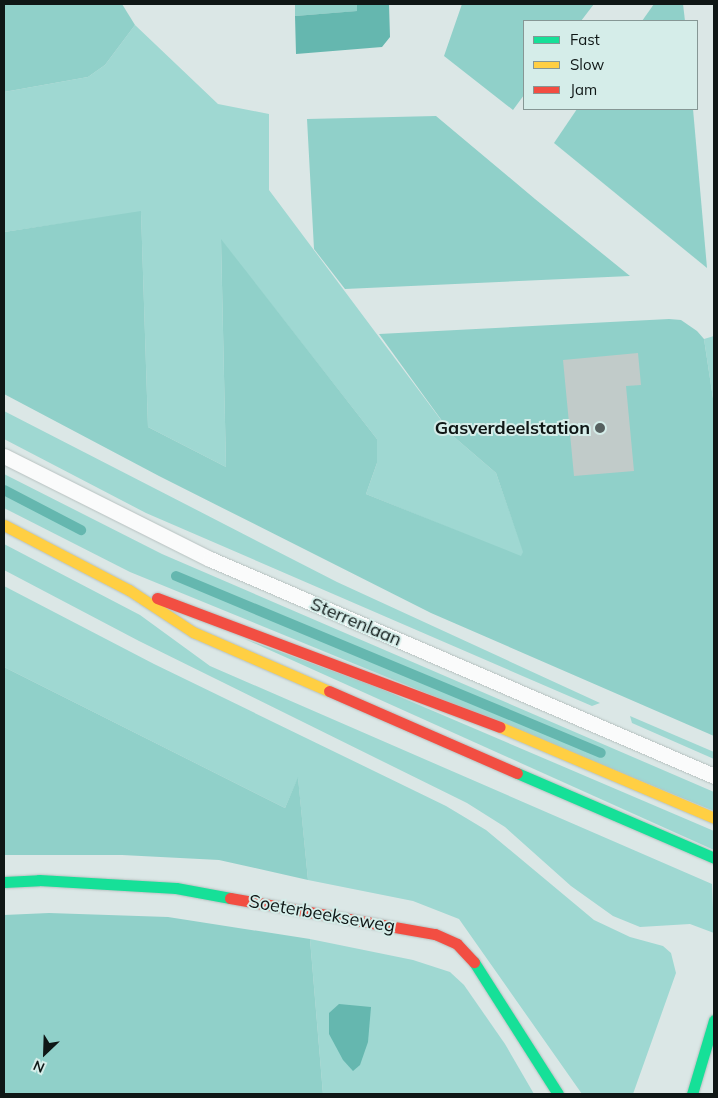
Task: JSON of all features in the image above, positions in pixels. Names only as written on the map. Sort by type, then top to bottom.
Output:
[{"type":"main road","points":[[4,525],[129,590],[193,632],[714,858]]},
{"type":"main road","points":[[129,590],[198,611],[445,704],[714,818]]},
{"type":"main road","name":"Soeterbeekseweg","points":[[4,882],[39,880],[176,888],[435,934],[457,944],[472,959],[558,1094]]},
{"type":"main road","points":[[692,1094],[704,1046],[714,1020]]},
{"type":"lane","name":"Sterrenlaan","points":[[4,456],[210,559],[714,776]]},
{"type":"shaded area","points":[[4,4],[122,4],[135,25],[105,65],[88,77],[4,92]]},
{"type":"shaded area","points":[[295,4],[357,4],[358,11],[295,16]]},
{"type":"shaded area","points":[[357,4],[389,4],[390,37],[382,47],[296,54],[295,16],[357,11]]},
{"type":"shaded area","points":[[462,4],[594,4],[582,20],[523,20],[523,96],[513,110],[444,56]]},
{"type":"shaded area","points":[[654,4],[683,4],[685,20],[643,20]]},
{"type":"shaded area","points":[[135,25],[218,104],[269,114],[269,190],[453,436],[496,473],[524,553],[521,557],[366,494],[377,463],[377,439],[221,240],[226,467],[148,427],[141,212],[4,232],[4,92],[88,77],[105,65]]},
{"type":"shaded area","points":[[576,110],[693,110],[707,268],[554,143]]},
{"type":"shaded area","points":[[436,116],[630,276],[345,289],[314,249],[307,119]]},
{"type":"shaded area","points":[[141,211],[148,427],[226,467],[221,239],[377,439],[377,463],[366,494],[521,556],[523,552],[496,473],[453,436],[379,334],[669,319],[681,320],[697,331],[704,339],[714,405],[714,736],[431,613],[159,476],[4,394],[4,232]]},
{"type":"shaded area","points":[[714,336],[714,405],[704,339]]},
{"type":"shaded area","points":[[4,411],[337,582],[600,703],[592,706],[146,513],[4,439]]},
{"type":"shaded area","points":[[4,474],[162,554],[714,792],[714,811],[130,572],[4,508]]},
{"type":"shaded area","points":[[4,544],[140,615],[210,666],[712,884],[714,933],[690,924],[640,927],[613,916],[571,886],[505,827],[467,803],[139,641],[4,570]]},
{"type":"shaded area","points":[[4,586],[154,664],[446,806],[486,830],[594,920],[630,937],[663,946],[671,953],[676,973],[633,1094],[582,1094],[459,919],[413,901],[308,880],[298,778],[285,808],[4,667]]},
{"type":"shaded area","points":[[245,639],[377,687],[714,831],[714,850]]},
{"type":"shaded area","points":[[4,667],[285,808],[298,777],[308,880],[219,860],[122,855],[4,855]]},
{"type":"shaded area","points":[[630,716],[714,752],[714,759],[632,723]]},
{"type":"shaded area","points":[[49,913],[168,917],[310,939],[323,1094],[4,1094],[4,915]]},
{"type":"shaded area","points":[[310,939],[413,960],[450,972],[464,985],[505,1044],[534,1094],[323,1094]]},
{"type":"shaded area","points":[[339,1004],[371,1007],[368,1042],[360,1065],[353,1071],[343,1060],[329,1034],[329,1013]]},
{"type":"building","name":"Gasverdeelstation","points":[[638,353],[641,385],[626,386],[634,471],[574,476],[563,360]]},
{"type":"waterway","points":[[4,490],[81,530]]},
{"type":"waterway","points":[[176,576],[601,753]]},
{"type":"traffic: fast","points":[[517,773],[714,858]]},
{"type":"traffic: fast","points":[[4,882],[39,880],[176,888],[230,898]]},
{"type":"traffic: fast","points":[[474,962],[558,1094]]},
{"type":"traffic: fast","points":[[692,1094],[714,1020]]},
{"type":"traffic: slow","points":[[4,525],[129,590],[193,632],[329,691]]},
{"type":"traffic: slow","points":[[500,727],[714,818]]},
{"type":"traffic: jam","points":[[157,598],[500,727]]},
{"type":"traffic: jam","points":[[329,691],[517,773]]},
{"type":"traffic: jam","points":[[230,898],[435,934],[457,944],[474,962]]},
{"type":"place","name":"Gasverdeelstation","points":[[600,428]]}]
